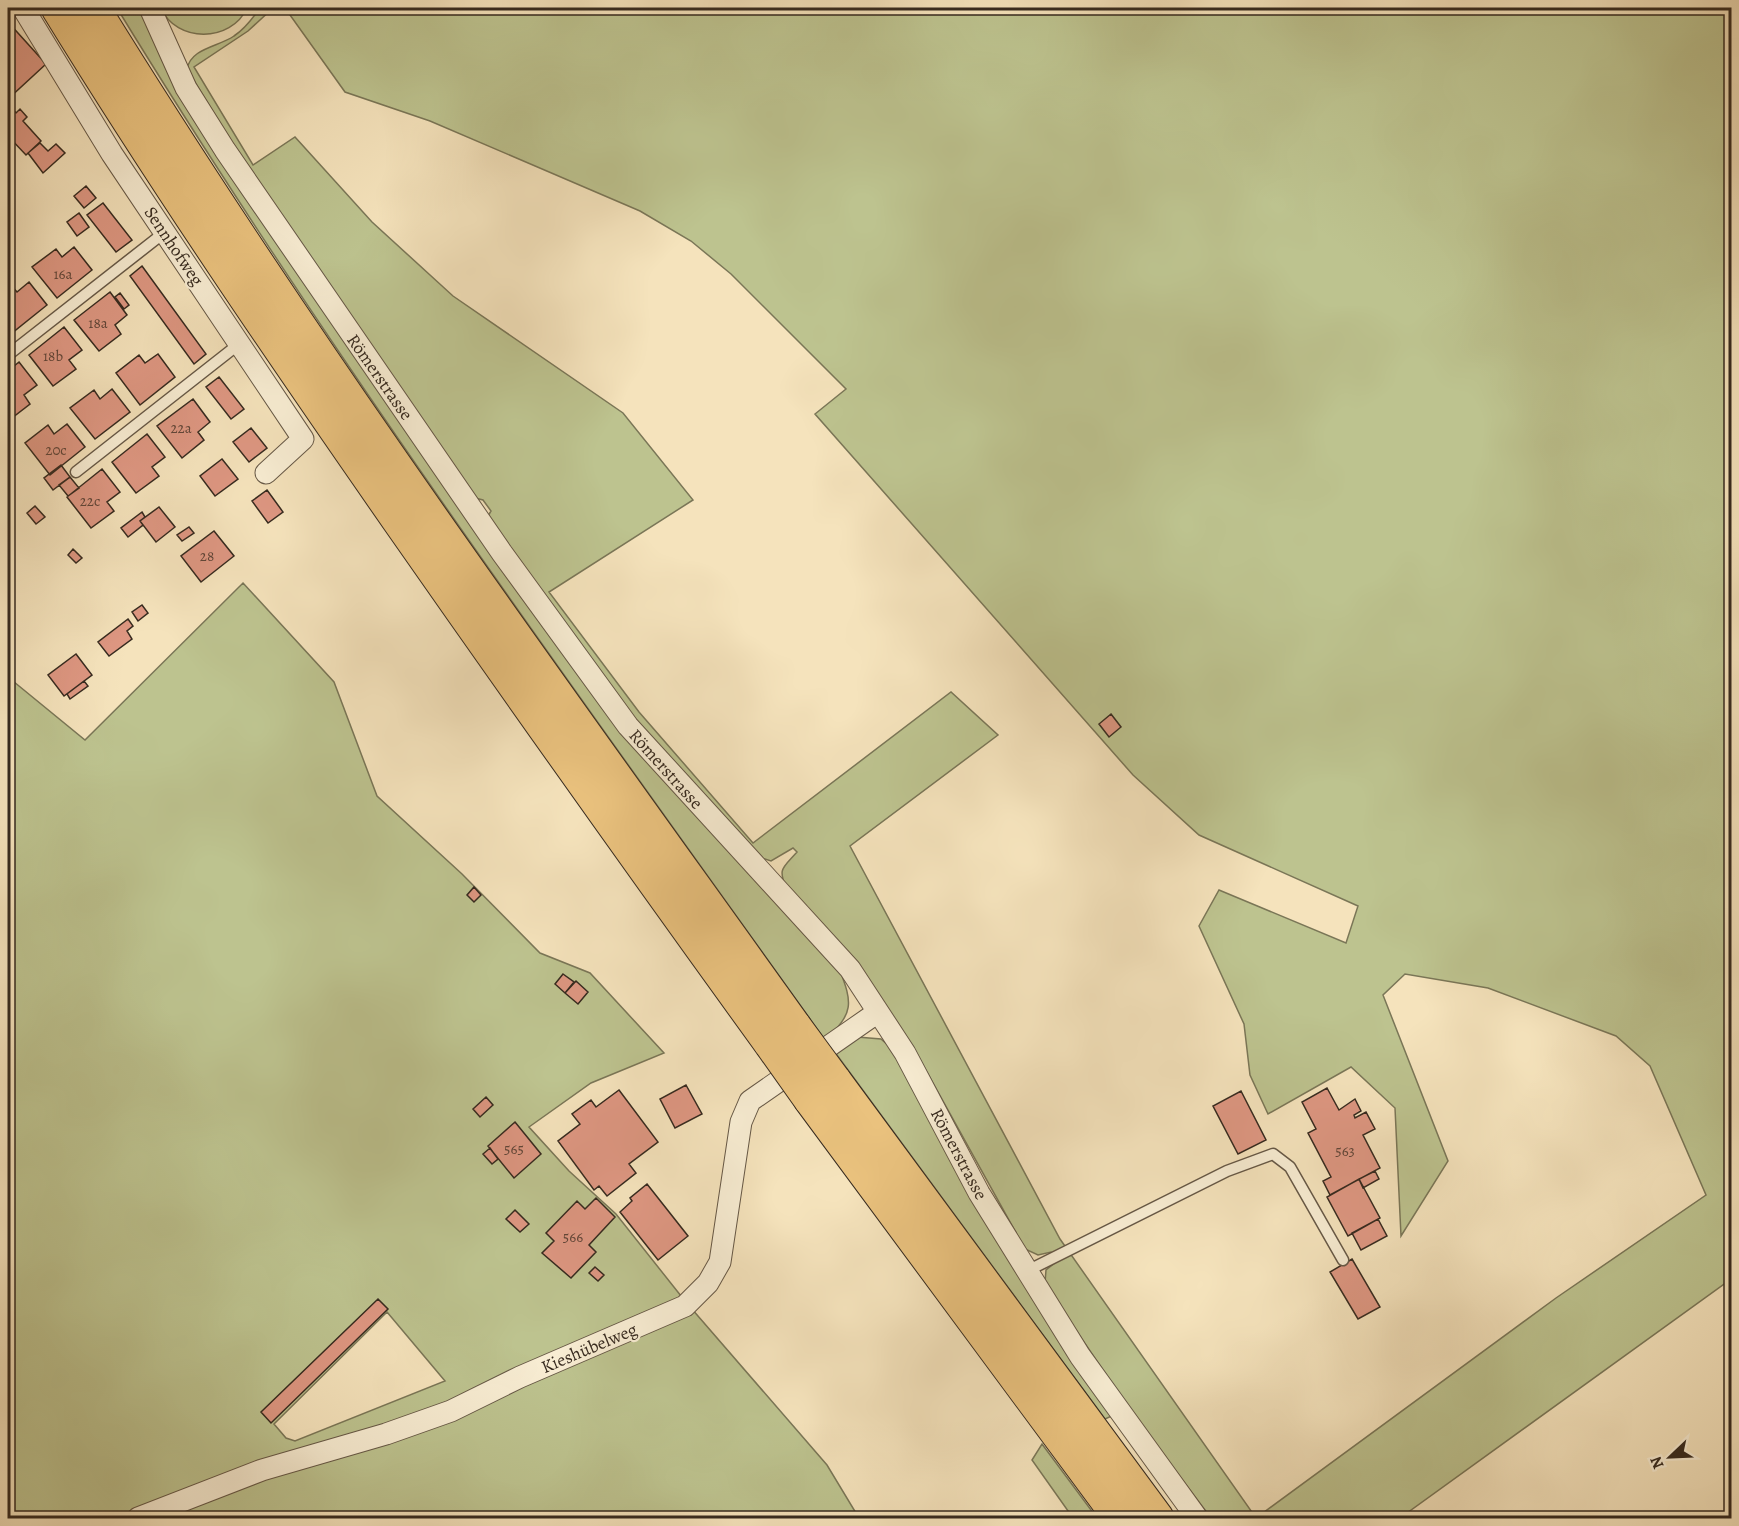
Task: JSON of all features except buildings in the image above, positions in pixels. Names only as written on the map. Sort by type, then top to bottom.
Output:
[{"type":"highway","points":[[58,8],[161,173],[319,405],[608,817],[783,1035]]},
{"type":"highway","points":[[93,8],[185,153],[783,1035],[1120,1518]]},
{"type":"highway","points":[[822,1089],[1156,1518]]},
{"type":"street","name":"Sennhofweg","points":[[23,8],[112,154],[303,439],[266,473]]},
{"type":"street","name":"Römerstrasse","points":[[150,8],[186,88],[225,150],[502,553],[628,726],[850,969],[905,1053],[979,1193],[1080,1356],[1197,1518]]},
{"type":"street","name":"Kieshübelweg","points":[[138,1518],[262,1470],[386,1434],[451,1411],[520,1377],[685,1306],[708,1283],[720,1262],[741,1122],[750,1101],[878,1012]]},
{"type":"lane","points":[[8,355],[165,232]]},
{"type":"lane","points":[[76,472],[239,344]]},
{"type":"lane","points":[[1027,1270],[1217,1176],[1273,1154],[1290,1167],[1343,1260]]},
{"type":"green space","points":[[117,8],[141,8],[495,558],[839,968],[847,991],[848,1007],[846,1015],[835,1031],[825,1040],[552,658],[373,401],[285,272]]},
{"type":"green space","points":[[161,8],[247,8],[229,28],[217,33],[204,34],[191,33],[179,28],[168,19]]},
{"type":"green space","points":[[260,8],[273,8],[248,31],[194,67],[253,165],[295,137],[372,222],[453,296],[623,413],[693,500],[549,592],[639,712],[753,843],[951,692],[998,735],[850,846],[1060,1239],[1256,1518],[1211,1518],[1135,1417],[1045,1283],[1046,1270],[1056,1262],[1051,1252],[1038,1255],[1025,1249],[913,1047],[787,890],[782,877],[783,869],[797,852],[793,848],[771,861],[753,855],[633,718],[488,516],[491,511],[483,500],[475,498],[247,168],[187,69],[199,52],[228,40],[238,33]]},
{"type":"green space","points":[[285,8],[1731,8],[1731,1279],[1400,1518],[1256,1518],[1556,1298],[1706,1195],[1650,1066],[1616,1036],[1488,988],[1405,974],[1383,995],[1448,1161],[1401,1236],[1395,1108],[1351,1067],[1268,1114],[1250,1075],[1244,1024],[1199,926],[1219,890],[1346,943],[1358,906],[1199,835],[1133,775],[815,414],[846,389],[731,274],[691,241],[640,211],[430,121],[345,92]]},
{"type":"green space","points":[[243,583],[334,682],[377,796],[462,874],[540,953],[590,973],[664,1053],[591,1083],[529,1127],[569,1171],[616,1214],[685,1301],[827,1465],[859,1518],[8,1518],[8,677],[85,740]],"holes":[[[387,1312],[445,1381],[295,1441],[286,1438],[274,1424]]]},
{"type":"green space","points":[[857,1037],[881,1039],[900,1056],[1114,1415],[1105,1419],[834,1051]]},
{"type":"green space","points":[[1042,1444],[1097,1518],[1073,1518],[1032,1460]]}]
